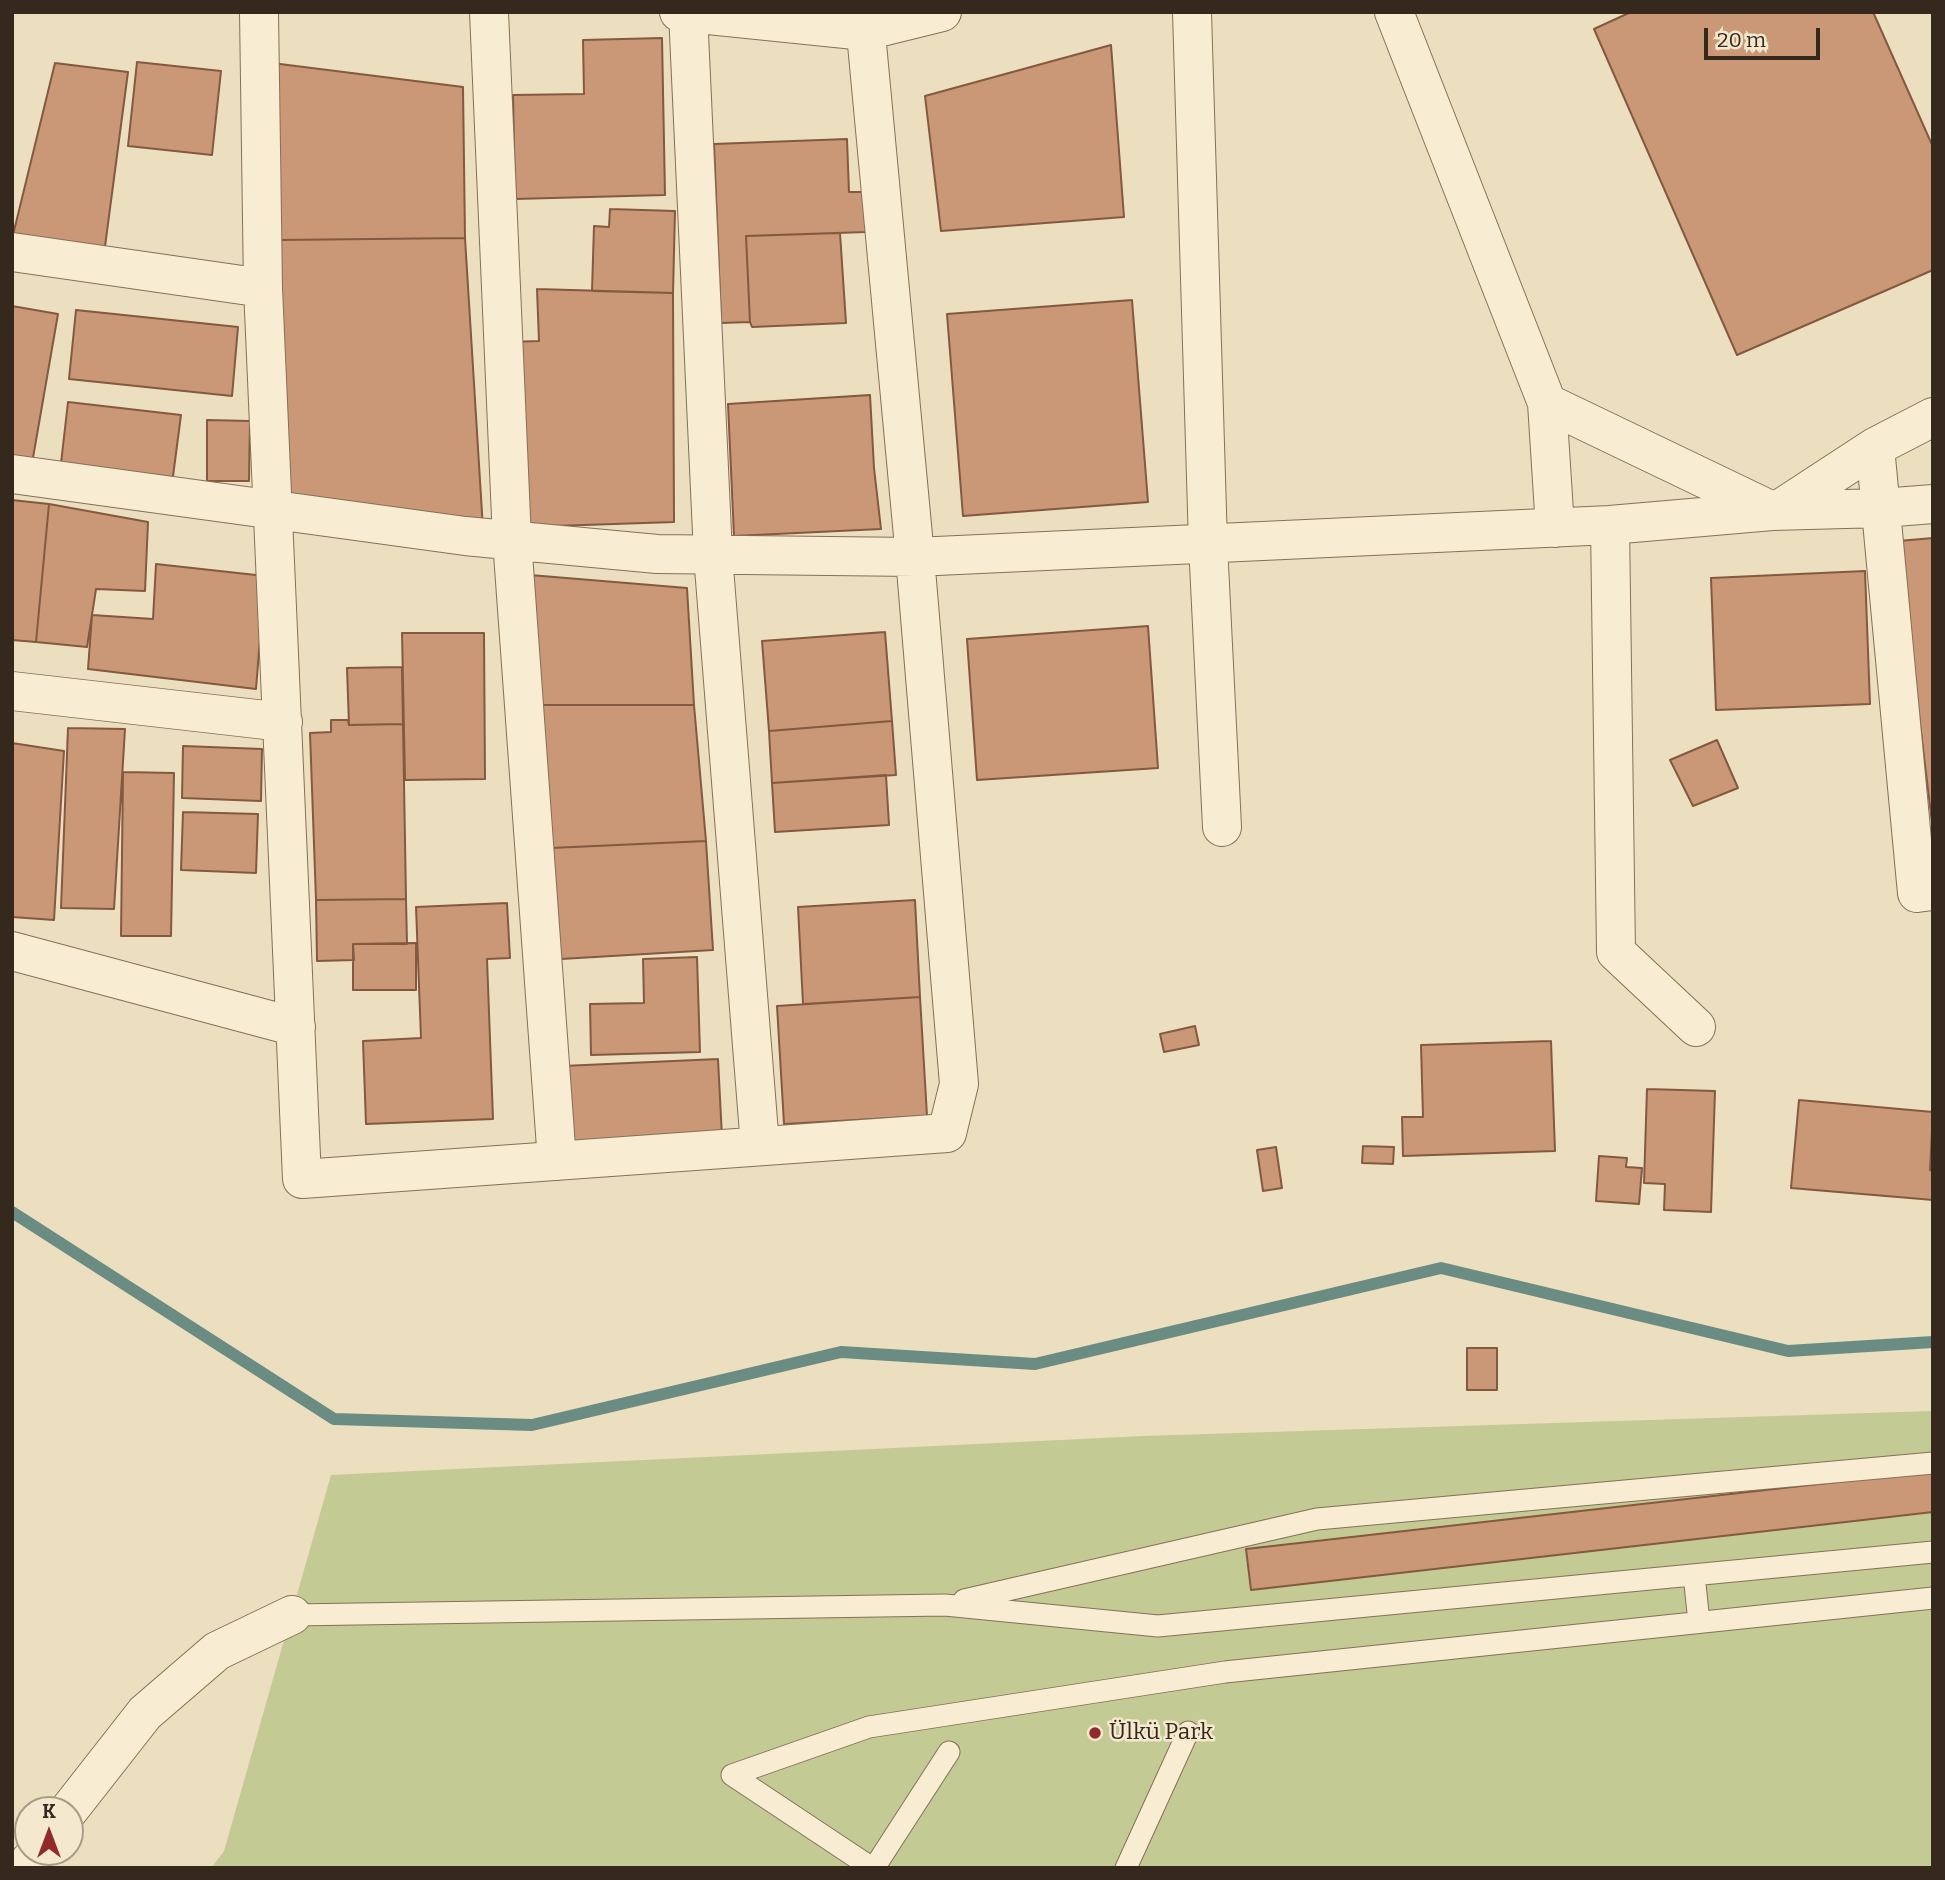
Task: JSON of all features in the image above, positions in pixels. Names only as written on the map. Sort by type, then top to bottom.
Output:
[{"type":"street","points":[[259,12],[264,288],[302,1180],[947,1133],[960,1084],[915,557],[865,22]]},
{"type":"street","points":[[489,12],[512,540],[557,1161]]},
{"type":"street","points":[[760,1146],[713,555],[685,13],[865,22],[942,12]]},
{"type":"street","points":[[1192,12],[1208,544],[1222,827]]},
{"type":"street","points":[[1394,12],[1547,403],[1555,528]]},
{"type":"street","points":[[12,252],[264,288]]},
{"type":"street","points":[[1547,403],[1774,511]]},
{"type":"street","points":[[1774,511],[1875,447],[1933,417]]},
{"type":"street","points":[[1875,447],[1917,893],[1933,891]]},
{"type":"street","points":[[12,474],[465,536],[657,554],[713,555],[915,557],[1555,528],[1774,511],[1933,504]]},
{"type":"street","points":[[1610,525],[1616,952],[1696,1027]]},
{"type":"street","points":[[12,691],[283,722]]},
{"type":"street","points":[[12,951],[296,1027]]},
{"type":"street","points":[[80,1796],[145,1713],[217,1651],[292,1615]]},
{"type":"lane","points":[[945,1605],[1317,1519],[1933,1463]]},
{"type":"lane","points":[[292,1615],[945,1605],[1158,1626],[1933,1552]]},
{"type":"lane","points":[[1694,1575],[1699,1622]]},
{"type":"lane","points":[[949,1752],[873,1868],[732,1775],[869,1727],[1224,1672],[1933,1598]]},
{"type":"lane","points":[[1126,1868],[1188,1732]]},
{"type":"green space","name":"Ülkü Park","points":[[1933,1411],[1933,1868],[211,1868],[224,1851],[331,1475],[1143,1436]]},
{"type":"building","points":[[1631,12],[1873,12],[1933,147],[1933,270],[1737,355],[1594,29]]},
{"type":"building","points":[[662,38],[665,195],[515,199],[513,95],[584,94],[583,40]]},
{"type":"building","points":[[1111,45],[1124,217],[941,231],[925,96]]},
{"type":"building","points":[[137,62],[221,71],[212,155],[128,146]]},
{"type":"building","points":[[55,63],[128,72],[104,254],[12,239]]},
{"type":"building","points":[[272,63],[463,87],[465,238],[280,240]]},
{"type":"building","points":[[847,139],[849,192],[865,192],[866,232],[746,236],[750,322],[721,323],[714,144]]},
{"type":"building","points":[[610,209],[675,211],[673,293],[592,291],[594,226],[609,227]]},
{"type":"building","points":[[840,233],[846,323],[752,327],[746,236]]},
{"type":"building","points":[[465,238],[483,529],[282,497],[280,240]]},
{"type":"building","points":[[537,289],[673,293],[674,522],[524,527],[510,342],[539,341]]},
{"type":"building","points":[[1132,300],[1148,502],[963,516],[947,314]]},
{"type":"building","points":[[12,306],[58,314],[30,475],[12,472]]},
{"type":"building","points":[[76,310],[238,327],[232,396],[69,379]]},
{"type":"building","points":[[870,395],[881,529],[734,536],[728,404]]},
{"type":"building","points":[[68,402],[181,415],[172,484],[60,472]]},
{"type":"building","points":[[207,420],[250,421],[249,481],[207,481]]},
{"type":"building","points":[[12,500],[49,504],[36,642],[12,640]]},
{"type":"building","points":[[49,504],[148,522],[145,591],[96,589],[87,647],[36,642]]},
{"type":"building","points":[[1933,538],[1933,831],[1898,541]]},
{"type":"building","points":[[156,564],[265,576],[256,689],[88,669],[92,615],[153,619]]},
{"type":"building","points":[[1865,571],[1870,704],[1716,710],[1711,578]]},
{"type":"building","points":[[530,575],[687,588],[694,705],[538,705]]},
{"type":"building","points":[[1148,626],[1158,768],[977,780],[967,639]]},
{"type":"building","points":[[885,632],[892,721],[769,731],[762,641]]},
{"type":"building","points":[[402,633],[484,633],[485,779],[405,780]]},
{"type":"building","points":[[402,667],[403,724],[349,725],[347,668]]},
{"type":"building","points":[[538,705],[694,705],[706,841],[551,848]]},
{"type":"building","points":[[331,720],[348,720],[349,725],[403,724],[406,899],[316,900],[310,733],[331,732]]},
{"type":"building","points":[[892,721],[896,775],[772,783],[769,731]]},
{"type":"building","points":[[68,728],[125,729],[114,909],[61,908]]},
{"type":"building","points":[[1717,740],[1738,788],[1693,806],[1670,760]]},
{"type":"building","points":[[12,743],[64,751],[54,920],[12,917]]},
{"type":"building","points":[[183,746],[262,749],[261,801],[182,798]]},
{"type":"building","points":[[123,772],[174,773],[171,936],[121,936]]},
{"type":"building","points":[[886,775],[889,825],[775,832],[772,783]]},
{"type":"building","points":[[183,812],[258,814],[256,873],[181,870]]},
{"type":"building","points":[[706,841],[713,950],[561,959],[551,848]]},
{"type":"building","points":[[406,899],[407,944],[353,944],[354,960],[317,961],[316,900]]},
{"type":"building","points":[[915,900],[920,997],[803,1004],[798,907]]},
{"type":"building","points":[[507,903],[510,958],[487,959],[493,1119],[366,1124],[363,1041],[421,1038],[416,907]]},
{"type":"building","points":[[416,943],[416,990],[353,990],[353,944]]},
{"type":"building","points":[[697,957],[700,1052],[591,1055],[590,1004],[644,1003],[643,959]]},
{"type":"building","points":[[920,997],[927,1116],[784,1124],[777,1006]]},
{"type":"building","points":[[1195,1026],[1199,1045],[1164,1052],[1160,1034]]},
{"type":"building","points":[[1551,1041],[1555,1151],[1403,1156],[1402,1117],[1423,1117],[1421,1045]]},
{"type":"building","points":[[718,1059],[722,1137],[567,1143],[563,1066]]},
{"type":"building","points":[[1647,1089],[1715,1091],[1711,1212],[1664,1210],[1665,1184],[1644,1183]]},
{"type":"building","points":[[1799,1100],[1933,1112],[1930,1170],[1933,1171],[1933,1200],[1791,1188]]},
{"type":"building","points":[[1363,1146],[1394,1147],[1393,1164],[1362,1163]]},
{"type":"building","points":[[1276,1147],[1282,1188],[1263,1191],[1257,1150]]},
{"type":"building","points":[[1599,1156],[1627,1158],[1626,1167],[1642,1168],[1639,1204],[1596,1201]]},
{"type":"building","points":[[1467,1348],[1497,1348],[1497,1390],[1467,1390]]},
{"type":"building","points":[[1933,1471],[1933,1512],[1251,1590],[1246,1549]]},
{"type":"waterway","points":[[12,1212],[334,1419],[532,1425],[841,1352],[1035,1364],[1441,1268],[1788,1351],[1933,1342]]},
{"type":"place","name":"Ülkü Park","points":[[1095,1733]]}]
